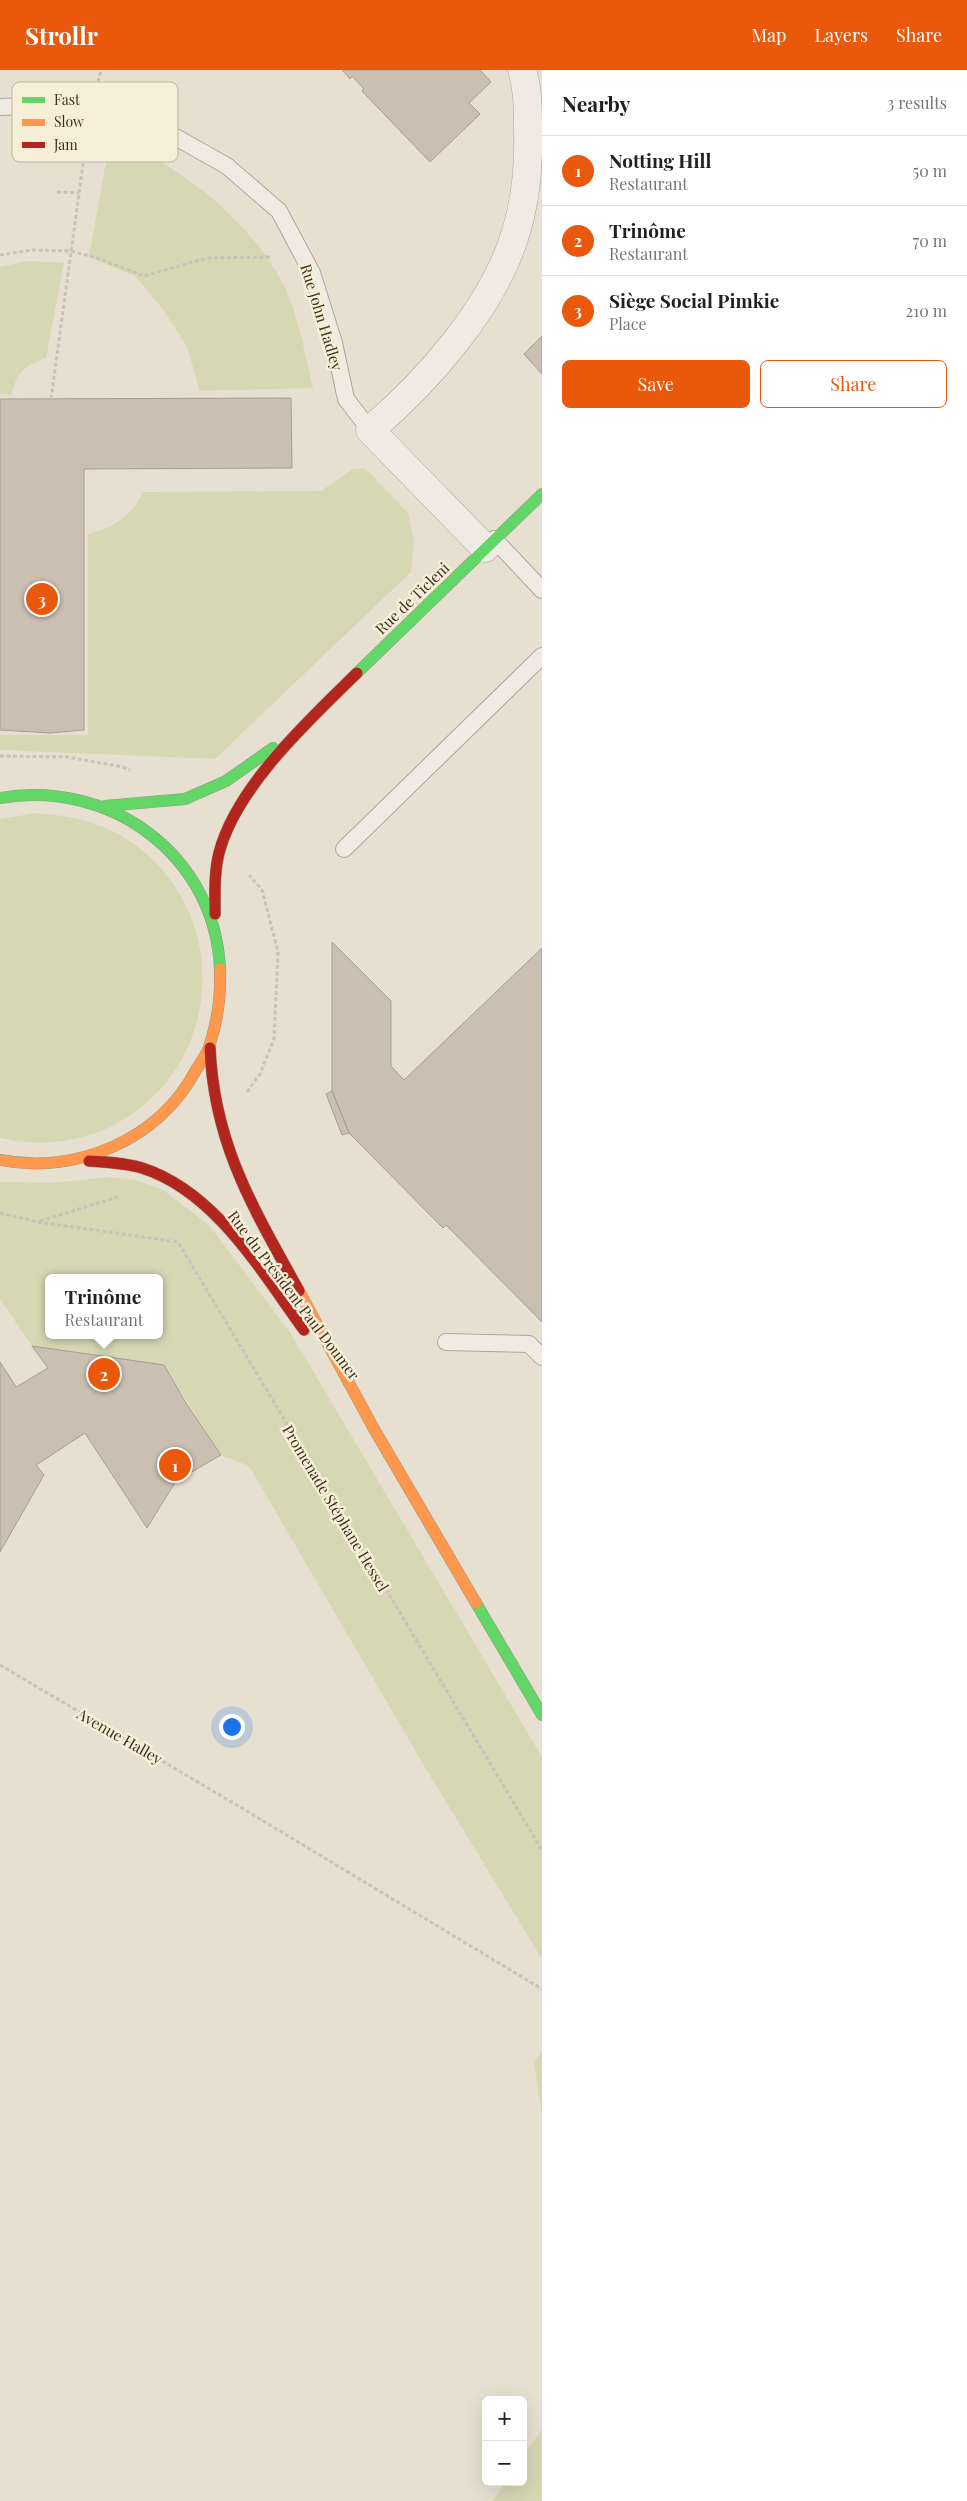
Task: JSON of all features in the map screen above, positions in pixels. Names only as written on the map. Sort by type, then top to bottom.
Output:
[{"type":"main road","name":"Rue de Ticleni","points":[[216,931],[215,875],[219,852],[227,829],[242,802],[304,725],[542,494]]},
{"type":"main road","name":"Rue de Ticleni","points":[[101,806],[165,802],[185,799],[204,792],[256,761],[304,725]]},
{"type":"main road","points":[[0,798],[44,794],[73,798],[119,813],[153,834],[180,862],[202,894],[216,931],[222,963],[220,1009],[210,1048],[189,1085],[177,1101],[151,1125],[127,1141],[108,1150],[68,1162],[9,1163]]},
{"type":"main road","name":"Rue du Président Paul Doumer","points":[[210,1048],[213,1102],[230,1158],[265,1231],[374,1429],[542,1716]]},
{"type":"main road","name":"Rue du Président Paul Doumer","points":[[68,1162],[100,1161],[128,1164],[159,1174],[196,1197],[238,1242],[296,1318],[374,1429]]},
{"type":"street","points":[[370,430],[397,407],[436,366],[476,312],[500,273],[515,236],[524,196],[529,158],[528,110],[522,70]]},
{"type":"street","name":"Rue John Hadley","points":[[370,430],[490,544]]},
{"type":"lane","name":"Rue John Hadley","points":[[178,138],[227,166],[279,211],[312,273],[334,343],[346,399],[370,430]]},
{"type":"lane","points":[[490,544],[542,590]]},
{"type":"lane","points":[[344,848],[542,656]]},
{"type":"lane","points":[[446,1342],[529,1344],[542,1358]]},
{"type":"path","points":[[51,399],[83,162]]},
{"type":"path","points":[[57,192],[79,193]]},
{"type":"path","points":[[0,255],[32,250],[71,252],[97,258],[144,276],[207,258],[272,257],[298,248]]},
{"type":"path","points":[[244,1094],[260,1074],[274,1038],[278,952],[262,890],[247,873]]},
{"type":"path","points":[[0,1213],[38,1222],[137,1191],[159,1174]]},
{"type":"path","name":"Promenade Stéphane Hessel","points":[[38,1222],[178,1242],[542,1850]]},
{"type":"path","name":"Avenue Halley","points":[[0,1665],[240,1806],[542,1989]]},
{"type":"green space","points":[[106,162],[159,162],[166,165],[201,189],[233,218],[262,250],[274,268],[294,310],[313,388],[200,391],[187,347],[163,309],[135,276],[89,257]]},
{"type":"green space","points":[[29,261],[64,263],[46,358],[22,371],[16,380],[11,395],[0,394],[0,267]]},
{"type":"green space","points":[[365,468],[408,513],[414,541],[411,572],[215,759],[0,750],[0,735],[88,735],[88,534],[106,528],[121,520],[133,508],[143,492],[321,491],[353,469]]},
{"type":"green space","points":[[37,813],[80,819],[110,830],[120,835],[157,864],[183,901],[198,941],[202,984],[196,1026],[178,1066],[149,1100],[110,1127],[84,1137],[42,1143],[0,1138],[0,819]]},
{"type":"green space","points":[[112,1177],[136,1180],[163,1190],[209,1225],[291,1334],[542,1757],[542,1959],[426,1769],[249,1466],[221,1455],[164,1365],[32,1346],[0,1299],[0,1182],[50,1183]]},
{"type":"green space","points":[[542,2051],[542,2114],[534,2063]]},
{"type":"green space","points":[[542,2429],[542,2501],[493,2501],[503,2486],[527,2486],[527,2450]]},
{"type":"building","points":[[342,70],[480,70],[491,82],[469,103],[480,114],[430,162],[362,91],[364,89],[352,76],[350,79]]},
{"type":"building","points":[[542,336],[542,374],[524,354]]},
{"type":"building","points":[[291,398],[292,468],[84,469],[84,730],[50,733],[0,730],[0,399]]},
{"type":"building","points":[[332,942],[391,1001],[391,1066],[404,1080],[542,948],[542,1322],[446,1225],[443,1228],[349,1133],[332,1091]]},
{"type":"building","points":[[332,1091],[349,1133],[342,1135],[326,1094]]},
{"type":"building","points":[[32,1346],[164,1365],[186,1403],[221,1455],[176,1481],[147,1528],[85,1433],[36,1465],[44,1475],[0,1552],[0,1362],[16,1387],[48,1368]]},
{"type":"traffic: fast","points":[[357,673],[542,494]]},
{"type":"traffic: fast","points":[[105,806],[185,799],[226,781],[273,748]]},
{"type":"traffic: fast","points":[[0,798],[41,795],[80,801],[117,814],[149,834],[177,860],[199,892],[214,928],[220,969]]},
{"type":"traffic: fast","points":[[476,1603],[542,1715]]},
{"type":"traffic: slow","points":[[0,1160],[29,1163],[57,1162],[86,1157],[113,1147],[138,1133],[160,1116],[180,1095],[208,1051],[218,1007],[220,969]]},
{"type":"traffic: slow","points":[[299,1291],[374,1429],[476,1603]]},
{"type":"traffic: jam","points":[[215,914],[217,861],[228,828],[241,804],[257,779],[276,756],[357,673]]},
{"type":"traffic: jam","points":[[210,1048],[213,1083],[219,1115],[228,1146],[252,1204],[299,1291]]},
{"type":"traffic: jam","points":[[89,1161],[109,1162],[142,1168],[168,1179],[192,1195],[234,1235],[304,1330]]},
{"type":"place","name":"Siège Social Pimkie","points":[[42,599]]},
{"type":"place","name":"Trinôme","points":[[104,1374]]},
{"type":"place","name":"Notting Hill","points":[[175,1465]]}]
